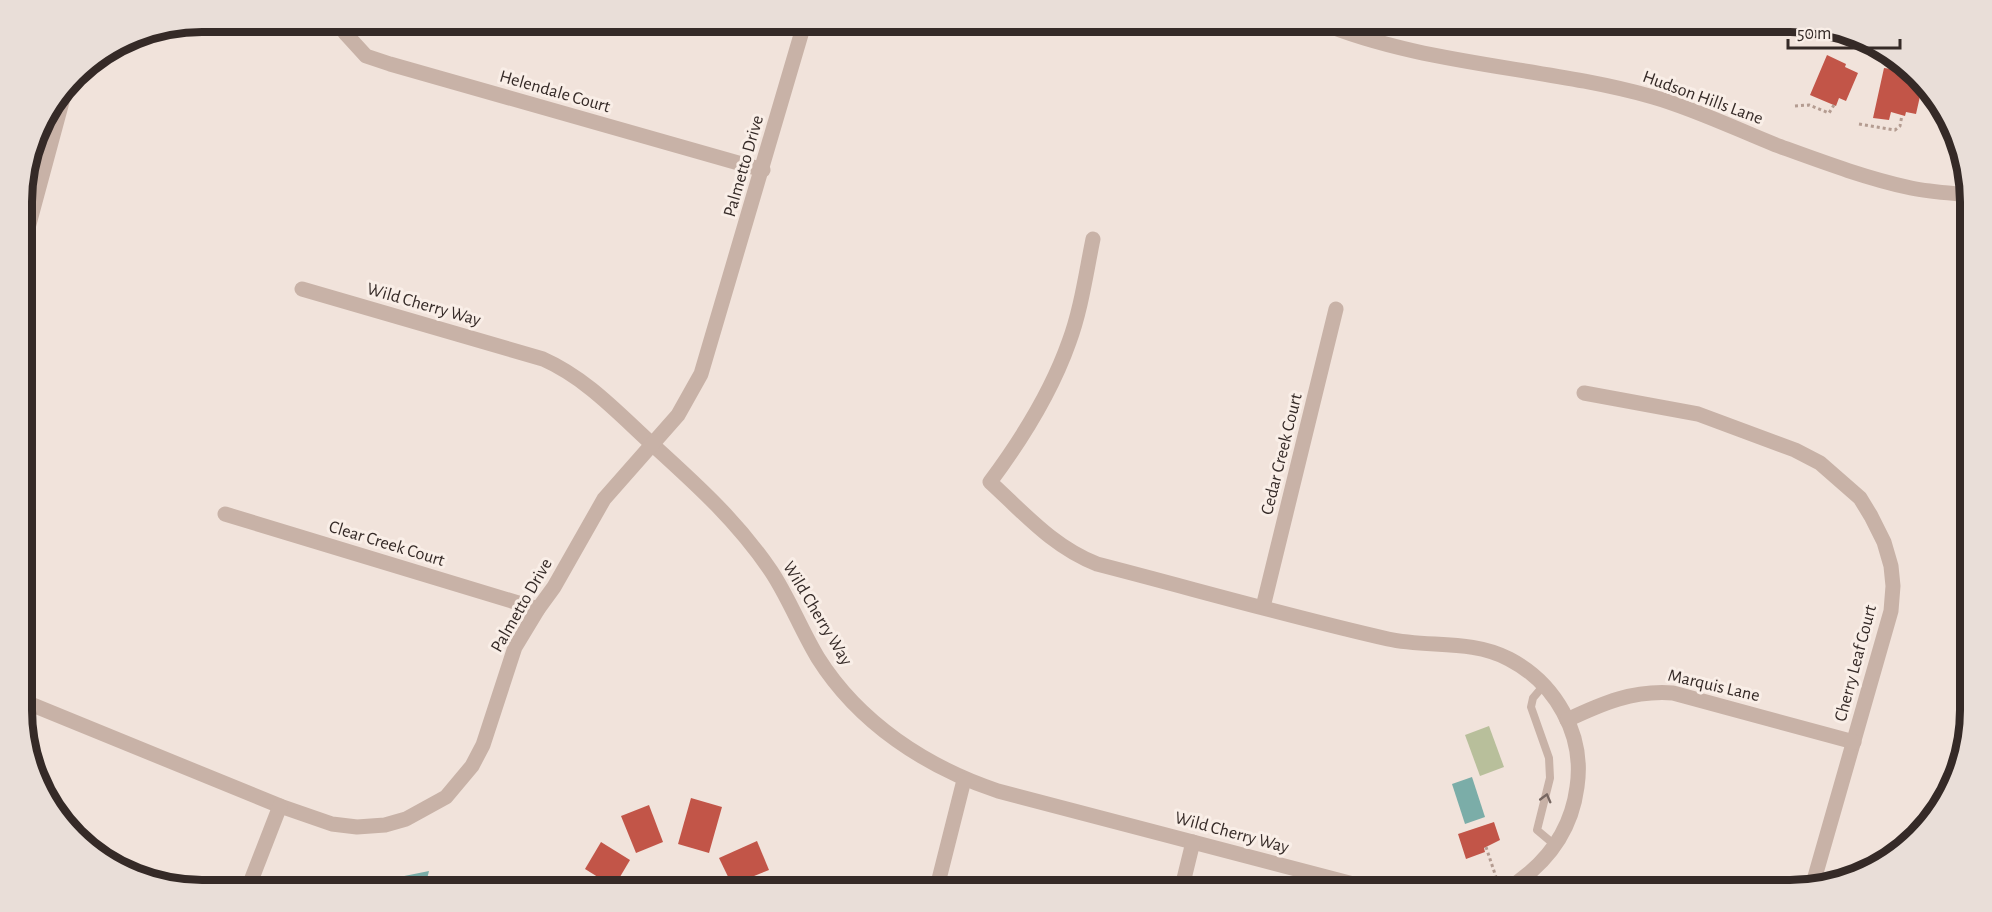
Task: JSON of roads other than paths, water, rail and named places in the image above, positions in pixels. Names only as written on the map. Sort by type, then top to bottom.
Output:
[{"type":"street","name":"Palmetto Drive","points":[[31,705],[280,806],[332,824],[357,827],[385,825],[406,819],[446,797],[461,781],[477,755],[515,647],[554,587],[604,499],[678,415],[701,374],[802,31]]},
{"type":"street","name":"Hudson Hills Lane","points":[[1343,31],[1416,51],[1656,98],[1779,146],[1879,180],[1914,188],[1960,194]]},
{"type":"street","name":"Helendale Court","points":[[345,33],[366,56],[390,64],[763,170]]},
{"type":"street","points":[[32,213],[61,107]]},
{"type":"street","points":[[1093,239],[1070,341],[1057,372],[1014,449],[990,482],[1042,532],[1080,558],[1389,640],[1466,646],[1490,651],[1508,659],[1544,685],[1567,720],[1574,740],[1578,781],[1575,803],[1556,846],[1536,869],[1515,880]]},
{"type":"street","name":"Wild Cherry Way","points":[[302,289],[522,352],[560,366],[592,389],[745,534],[773,574],[820,661],[854,703],[884,731],[914,752],[964,780],[998,791],[1338,880]]},
{"type":"street","name":"Cedar Creek Court","points":[[1263,607],[1336,309]]},
{"type":"street","name":"Cherry Leaf Court","points":[[1584,393],[1698,414],[1794,450],[1820,463],[1860,498],[1884,543],[1893,586],[1885,639],[1815,878]]},
{"type":"street","name":"Clear Creek Court","points":[[225,514],[538,609]]},
{"type":"street","name":"Marquis Lane","points":[[1567,720],[1609,700],[1651,691],[1673,693],[1854,742]]},
{"type":"street","points":[[939,880],[964,780]]},
{"type":"street","points":[[251,880],[280,806]]},
{"type":"street","points":[[1184,880],[1193,842]]},
{"type":"lane","points":[[1544,685],[1533,698],[1531,707],[1549,758],[1547,798],[1537,830],[1556,846]]},
{"type":"water","points":[[1472,777],[1485,817],[1465,824],[1452,784]]},
{"type":"water","points":[[429,871],[427,880],[385,880]]}]
